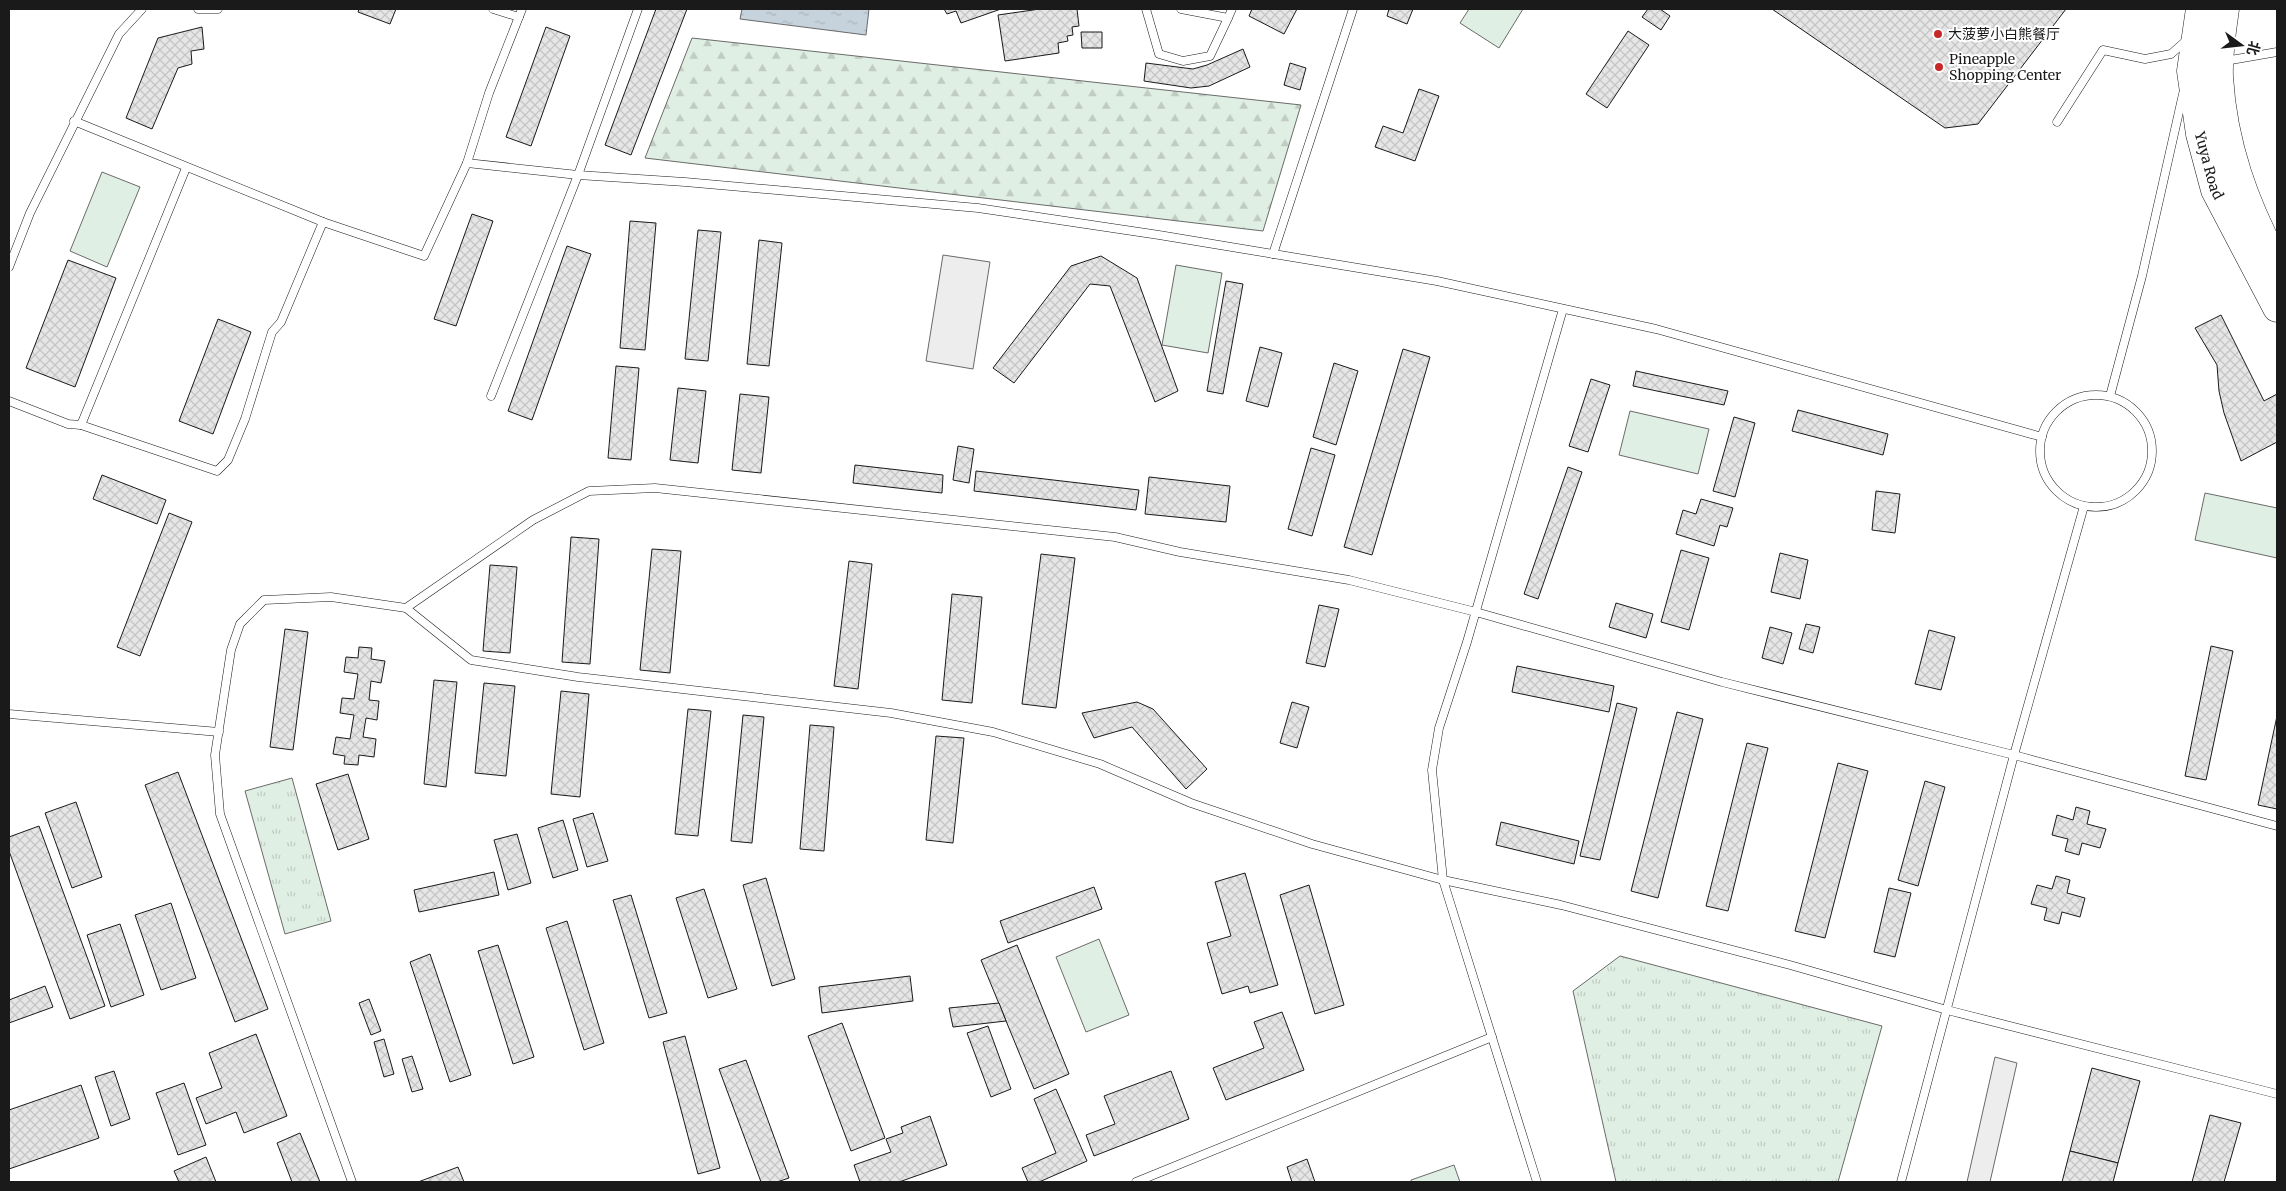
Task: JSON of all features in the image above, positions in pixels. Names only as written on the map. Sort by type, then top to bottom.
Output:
[{"type":"highway","name":"Yuya Road","points":[[2224,9],[2219,76],[2226,124],[2237,176],[2258,228],[2277,264]]},
{"type":"highway","name":"Yuya Road","points":[[2197,27],[2191,71],[2200,134],[2215,190],[2277,308]]},
{"type":"lane","points":[[9,267],[30,213],[74,121],[119,34],[142,9]]},
{"type":"lane","points":[[198,9],[218,9]]},
{"type":"lane","points":[[493,9],[518,17]]},
{"type":"lane","points":[[74,121],[323,222],[424,256],[467,163],[488,93],[522,9]]},
{"type":"lane","points":[[491,396],[578,175],[638,9]]},
{"type":"lane","points":[[1146,9],[1159,54],[1183,61],[1210,56],[1232,9]]},
{"type":"lane","points":[[1181,9],[1228,18]]},
{"type":"lane","points":[[1273,254],[1353,9]]},
{"type":"lane","points":[[2057,122],[2103,50],[2145,59],[2171,54],[2197,27]]},
{"type":"lane","points":[[2110,396],[2142,276],[2197,27]]},
{"type":"lane","points":[[2220,62],[2277,52]]},
{"type":"lane","points":[[467,163],[578,175],[685,182],[978,208],[1437,281],[1656,329],[2042,437]]},
{"type":"lane","points":[[81,425],[186,168]]},
{"type":"lane","points":[[9,402],[68,424],[81,425],[217,471],[228,460],[245,419],[272,332],[280,322],[323,222]]},
{"type":"lane","points":[[1536,1182],[1443,880],[1432,770],[1439,728],[1476,612],[1563,309]]},
{"type":"lane","points":[[2088,395],[2110,396],[2130,406],[2145,422],[2152,442],[2151,464],[2142,484],[2126,499],[2106,507],[2084,506],[2064,497],[2048,480],[2041,460],[2042,437],[2052,417],[2068,402],[2088,395]]},
{"type":"lane","points":[[406,608],[534,520],[589,491],[655,488],[1114,537],[1180,552],[1349,580],[1476,612],[1722,682],[2014,755],[2277,826]]},
{"type":"lane","points":[[1901,1182],[2014,755],[2084,506]]},
{"type":"lane","points":[[352,1182],[220,814],[215,755],[231,650],[240,624],[264,600],[331,597],[406,608],[471,660],[578,677],[891,713],[993,732],[1100,764],[1191,803],[1312,844],[1443,880],[1561,905],[1790,965],[1947,1010],[2277,1094]]},
{"type":"lane","points":[[9,714],[219,732]]},
{"type":"lane","points":[[1136,1182],[1492,1037]]},
{"type":"green space","points":[[1469,9],[1523,9],[1499,48],[1460,23]]},
{"type":"green space","points":[[692,38],[1301,105],[1263,231],[645,158]]},
{"type":"green space","points":[[102,172],[140,187],[107,267],[70,251]]},
{"type":"green space","points":[[1176,265],[1222,273],[1208,353],[1162,345]]},
{"type":"green space","points":[[1630,411],[1709,429],[1698,474],[1619,455]]},
{"type":"green space","points":[[2205,493],[2277,508],[2277,558],[2195,540]]},
{"type":"green space","points":[[292,778],[331,921],[285,934],[245,791]]},
{"type":"green space","points":[[1099,939],[1129,1015],[1086,1032],[1056,957]]},
{"type":"green space","points":[[1620,956],[1882,1026],[1838,1182],[1616,1182],[1573,991]]},
{"type":"green space","points":[[1454,1165],[1460,1182],[1411,1182],[1411,1180]]},
{"type":"shaded area","points":[[943,255],[990,262],[973,369],[926,361]]},
{"type":"shaded area","points":[[1995,1057],[2017,1063],[1990,1182],[1967,1182]]},
{"type":"water","points":[[742,9],[869,9],[866,35],[740,19]]},
{"type":"building","points":[[359,9],[396,9],[390,24],[358,12]]},
{"type":"building","points":[[656,9],[687,9],[631,155],[605,145]]},
{"type":"building","points":[[944,9],[1001,9],[961,23],[956,11],[947,14]]},
{"type":"building","points":[[1040,9],[1077,9],[1079,26],[1072,27],[1073,35],[1067,36],[1068,41],[1058,43],[1059,53],[1005,61],[998,15]]},
{"type":"building","points":[[1252,9],[1297,9],[1284,34],[1249,16]]},
{"type":"building","points":[[1389,9],[1413,9],[1407,24],[1387,16]]},
{"type":"building","points":[[1648,9],[1660,9],[1670,16],[1661,30],[1642,17]]},
{"type":"building","name":"Pineapple Shopping Center","points":[[1772,9],[2066,9],[1978,124],[1945,128]]},
{"type":"building","points":[[202,27],[204,49],[191,51],[192,64],[178,68],[152,129],[126,118],[158,38]]},
{"type":"building","points":[[546,27],[570,36],[531,146],[506,137]]},
{"type":"building","points":[[1628,31],[1649,45],[1607,108],[1586,94]]},
{"type":"building","points":[[1081,32],[1102,32],[1102,48],[1082,48]]},
{"type":"building","points":[[1243,49],[1250,67],[1209,86],[1191,88],[1144,81],[1146,63],[1193,69]]},
{"type":"building","points":[[1290,63],[1306,68],[1300,90],[1284,85]]},
{"type":"building","points":[[1419,89],[1439,96],[1415,161],[1375,147],[1383,126],[1403,133]]},
{"type":"building","points":[[472,214],[493,221],[456,326],[434,319]]},
{"type":"building","points":[[630,221],[656,223],[645,350],[620,348]]},
{"type":"building","points":[[698,230],[721,232],[708,361],[685,359]]},
{"type":"building","points":[[759,240],[782,243],[769,366],[747,364]]},
{"type":"building","points":[[567,246],[591,254],[532,420],[508,411]]},
{"type":"building","points":[[1101,256],[1137,278],[1178,391],[1155,402],[1110,286],[1090,284],[1014,383],[993,368],[1071,266]]},
{"type":"building","points":[[68,260],[116,278],[75,387],[26,368]]},
{"type":"building","points":[[1226,281],[1243,284],[1223,394],[1207,391]]},
{"type":"building","points":[[2221,315],[2264,401],[2277,394],[2277,442],[2241,461],[2224,413],[2219,391],[2217,365],[2195,328]]},
{"type":"building","points":[[218,319],[251,332],[213,434],[179,421]]},
{"type":"building","points":[[1260,347],[1282,353],[1268,407],[1246,401]]},
{"type":"building","points":[[1403,349],[1430,357],[1372,555],[1344,547]]},
{"type":"building","points":[[1334,363],[1358,371],[1336,445],[1313,437]]},
{"type":"building","points":[[616,366],[639,368],[631,460],[608,458]]},
{"type":"building","points":[[1636,371],[1728,391],[1724,405],[1633,386]]},
{"type":"building","points":[[1591,379],[1610,385],[1588,452],[1569,446]]},
{"type":"building","points":[[678,388],[706,391],[698,463],[670,460]]},
{"type":"building","points":[[740,394],[769,397],[761,473],[732,470]]},
{"type":"building","points":[[1798,410],[1888,434],[1883,455],[1792,431]]},
{"type":"building","points":[[1734,417],[1755,423],[1735,497],[1713,491]]},
{"type":"building","points":[[958,446],[974,449],[969,483],[953,480]]},
{"type":"building","points":[[1311,448],[1335,455],[1312,536],[1288,529]]},
{"type":"building","points":[[855,465],[943,475],[942,493],[853,483]]},
{"type":"building","points":[[1568,467],[1582,472],[1538,599],[1524,594]]},
{"type":"building","points":[[976,471],[1139,490],[1136,510],[974,491]]},
{"type":"building","points":[[102,475],[166,500],[157,524],[93,499]]},
{"type":"building","points":[[1149,477],[1230,486],[1226,522],[1145,514]]},
{"type":"building","points":[[1876,491],[1900,494],[1895,533],[1872,530]]},
{"type":"building","points":[[1701,499],[1733,508],[1727,527],[1720,525],[1714,546],[1676,534],[1683,510],[1696,514]]},
{"type":"building","points":[[169,513],[192,522],[140,656],[117,647]]},
{"type":"building","points":[[571,537],[599,539],[590,664],[562,662]]},
{"type":"building","points":[[652,549],[681,551],[670,673],[640,670]]},
{"type":"building","points":[[1681,550],[1709,558],[1689,630],[1661,622]]},
{"type":"building","points":[[1780,553],[1808,560],[1800,599],[1771,592]]},
{"type":"building","points":[[1041,554],[1075,558],[1056,708],[1022,704]]},
{"type":"building","points":[[849,561],[872,564],[858,689],[834,686]]},
{"type":"building","points":[[490,565],[517,567],[510,653],[483,651]]},
{"type":"building","points":[[952,594],[982,597],[972,703],[942,700]]},
{"type":"building","points":[[1616,603],[1653,614],[1646,638],[1609,627]]},
{"type":"building","points":[[1319,605],[1339,609],[1325,667],[1306,663]]},
{"type":"building","points":[[1806,624],[1820,627],[1813,653],[1799,649]]},
{"type":"building","points":[[1770,627],[1792,633],[1783,664],[1762,658]]},
{"type":"building","points":[[285,629],[308,632],[293,750],[270,747]]},
{"type":"building","points":[[1929,630],[1955,637],[1941,690],[1915,684]]},
{"type":"building","points":[[2211,646],[2233,651],[2206,780],[2185,776]]},
{"type":"building","points":[[359,647],[372,648],[371,659],[385,661],[381,683],[371,681],[369,700],[379,701],[377,720],[366,718],[363,737],[376,739],[374,757],[359,755],[358,765],[344,764],[345,756],[333,754],[336,737],[350,739],[354,715],[340,713],[342,698],[354,699],[358,674],[344,672],[346,657],[358,658]]},
{"type":"building","points":[[1517,666],[1614,686],[1609,712],[1512,692]]},
{"type":"building","points":[[434,680],[457,682],[446,787],[424,784]]},
{"type":"building","points":[[484,683],[515,686],[506,776],[475,773]]},
{"type":"building","points":[[561,691],[589,694],[580,797],[551,794]]},
{"type":"building","points":[[1137,702],[1153,709],[1207,769],[1186,789],[1132,727],[1094,738],[1082,713]]},
{"type":"building","points":[[1292,702],[1309,707],[1297,748],[1280,743]]},
{"type":"building","points":[[1617,703],[1637,708],[1600,860],[1580,856]]},
{"type":"building","points":[[688,709],[711,711],[698,836],[675,834]]},
{"type":"building","points":[[1677,712],[1703,719],[1658,898],[1631,891]]},
{"type":"building","points":[[743,715],[764,717],[752,843],[731,841]]},
{"type":"building","points":[[2277,716],[2277,809],[2258,805]]},
{"type":"building","points":[[810,725],[834,727],[824,851],[800,849]]},
{"type":"building","points":[[936,736],[964,738],[953,843],[926,840]]},
{"type":"building","points":[[1747,743],[1768,748],[1728,911],[1706,906]]},
{"type":"building","points":[[1838,763],[1868,771],[1825,938],[1795,931]]},
{"type":"building","points":[[178,772],[268,1009],[235,1022],[145,785]]},
{"type":"building","points":[[348,774],[369,839],[338,850],[316,784]]},
{"type":"building","points":[[1925,781],[1945,787],[1918,886],[1898,880]]},
{"type":"building","points":[[76,802],[102,877],[72,888],[45,813]]},
{"type":"building","points":[[2076,807],[2090,811],[2087,824],[2106,829],[2100,848],[2082,843],[2079,855],[2065,851],[2068,839],[2052,835],[2057,815],[2073,820]]},
{"type":"building","points":[[593,813],[608,861],[587,867],[573,819]]},
{"type":"building","points":[[563,820],[578,870],[553,878],[538,828]]},
{"type":"building","points":[[1501,822],[1579,841],[1574,864],[1496,845]]},
{"type":"building","points":[[39,826],[105,1006],[70,1019],[9,851],[9,837]]},
{"type":"building","points":[[517,834],[531,883],[508,890],[494,840]]},
{"type":"building","points":[[494,872],[499,895],[419,912],[414,890]]},
{"type":"building","points":[[1245,873],[1278,985],[1250,993],[1248,986],[1222,994],[1207,943],[1231,936],[1215,882]]},
{"type":"building","points":[[2056,876],[2070,880],[2067,893],[2085,898],[2080,917],[2062,912],[2059,924],[2044,920],[2047,908],[2031,904],[2037,885],[2052,889]]},
{"type":"building","points":[[766,878],[795,979],[772,986],[743,885]]},
{"type":"building","points":[[1309,885],[1344,1005],[1315,1014],[1280,895]]},
{"type":"building","points":[[1094,887],[1102,909],[1008,943],[1000,921]]},
{"type":"building","points":[[1889,888],[1911,893],[1895,957],[1874,952]]},
{"type":"building","points":[[704,889],[737,989],[708,998],[676,898]]},
{"type":"building","points":[[631,895],[667,1013],[649,1018],[613,900]]},
{"type":"building","points":[[171,903],[196,978],[161,990],[135,915]]},
{"type":"building","points":[[567,921],[604,1043],[584,1050],[546,928]]},
{"type":"building","points":[[120,924],[144,995],[111,1007],[87,935]]},
{"type":"building","points":[[498,945],[534,1057],[513,1064],[478,951]]},
{"type":"building","points":[[1017,945],[1069,1074],[1034,1089],[981,960]]},
{"type":"building","points":[[430,954],[471,1075],[450,1082],[410,962]]},
{"type":"building","points":[[910,976],[913,1001],[822,1013],[819,987]]},
{"type":"building","points":[[45,986],[53,1007],[9,1023],[9,1000]]},
{"type":"building","points":[[369,999],[381,1031],[371,1035],[359,1003]]},
{"type":"building","points":[[999,1003],[1006,1021],[953,1027],[949,1008]]},
{"type":"building","points":[[1282,1012],[1304,1070],[1226,1100],[1213,1068],[1264,1048],[1254,1022]]},
{"type":"building","points":[[842,1023],[885,1138],[851,1151],[808,1036]]},
{"type":"building","points":[[988,1026],[1011,1089],[991,1097],[967,1033]]},
{"type":"building","points":[[256,1034],[287,1116],[244,1133],[236,1112],[206,1124],[196,1098],[222,1088],[209,1053]]},
{"type":"building","points":[[685,1036],[720,1168],[698,1174],[663,1042]]},
{"type":"building","points":[[384,1039],[394,1074],[384,1077],[374,1042]]},
{"type":"building","points":[[412,1056],[423,1089],[412,1092],[402,1059]]},
{"type":"building","points":[[746,1060],[789,1178],[777,1182],[761,1182],[719,1069]]},
{"type":"building","points":[[2092,1068],[2140,1081],[2118,1163],[2070,1151]]},
{"type":"building","points":[[114,1071],[130,1119],[111,1126],[95,1077]]},
{"type":"building","points":[[1171,1071],[1189,1119],[1094,1156],[1086,1135],[1115,1124],[1104,1096]]},
{"type":"building","points":[[184,1083],[206,1145],[178,1155],[156,1093]]},
{"type":"building","points":[[81,1085],[99,1138],[9,1169],[9,1110]]},
{"type":"building","points":[[1056,1089],[1087,1161],[1039,1182],[1028,1182],[1022,1168],[1056,1153],[1034,1099]]},
{"type":"building","points":[[2210,1115],[2241,1123],[2224,1182],[2192,1182]]},
{"type":"building","points":[[930,1116],[947,1165],[899,1182],[860,1182],[854,1165],[891,1152],[886,1139],[903,1133],[901,1127]]},
{"type":"building","points":[[300,1133],[320,1182],[292,1182],[277,1143]]},
{"type":"building","points":[[2070,1151],[2118,1163],[2113,1182],[2062,1182]]},
{"type":"building","points":[[206,1157],[216,1182],[179,1182],[174,1171]]},
{"type":"building","points":[[1307,1159],[1315,1182],[1292,1182],[1287,1167]]},
{"type":"building","points":[[458,1167],[464,1182],[418,1182]]},
{"type":"place","name":"大菠萝小白熊餐厅","points":[[1938,34]]},
{"type":"place","name":"Pineapple Shopping Center","points":[[1939,67]]}]
